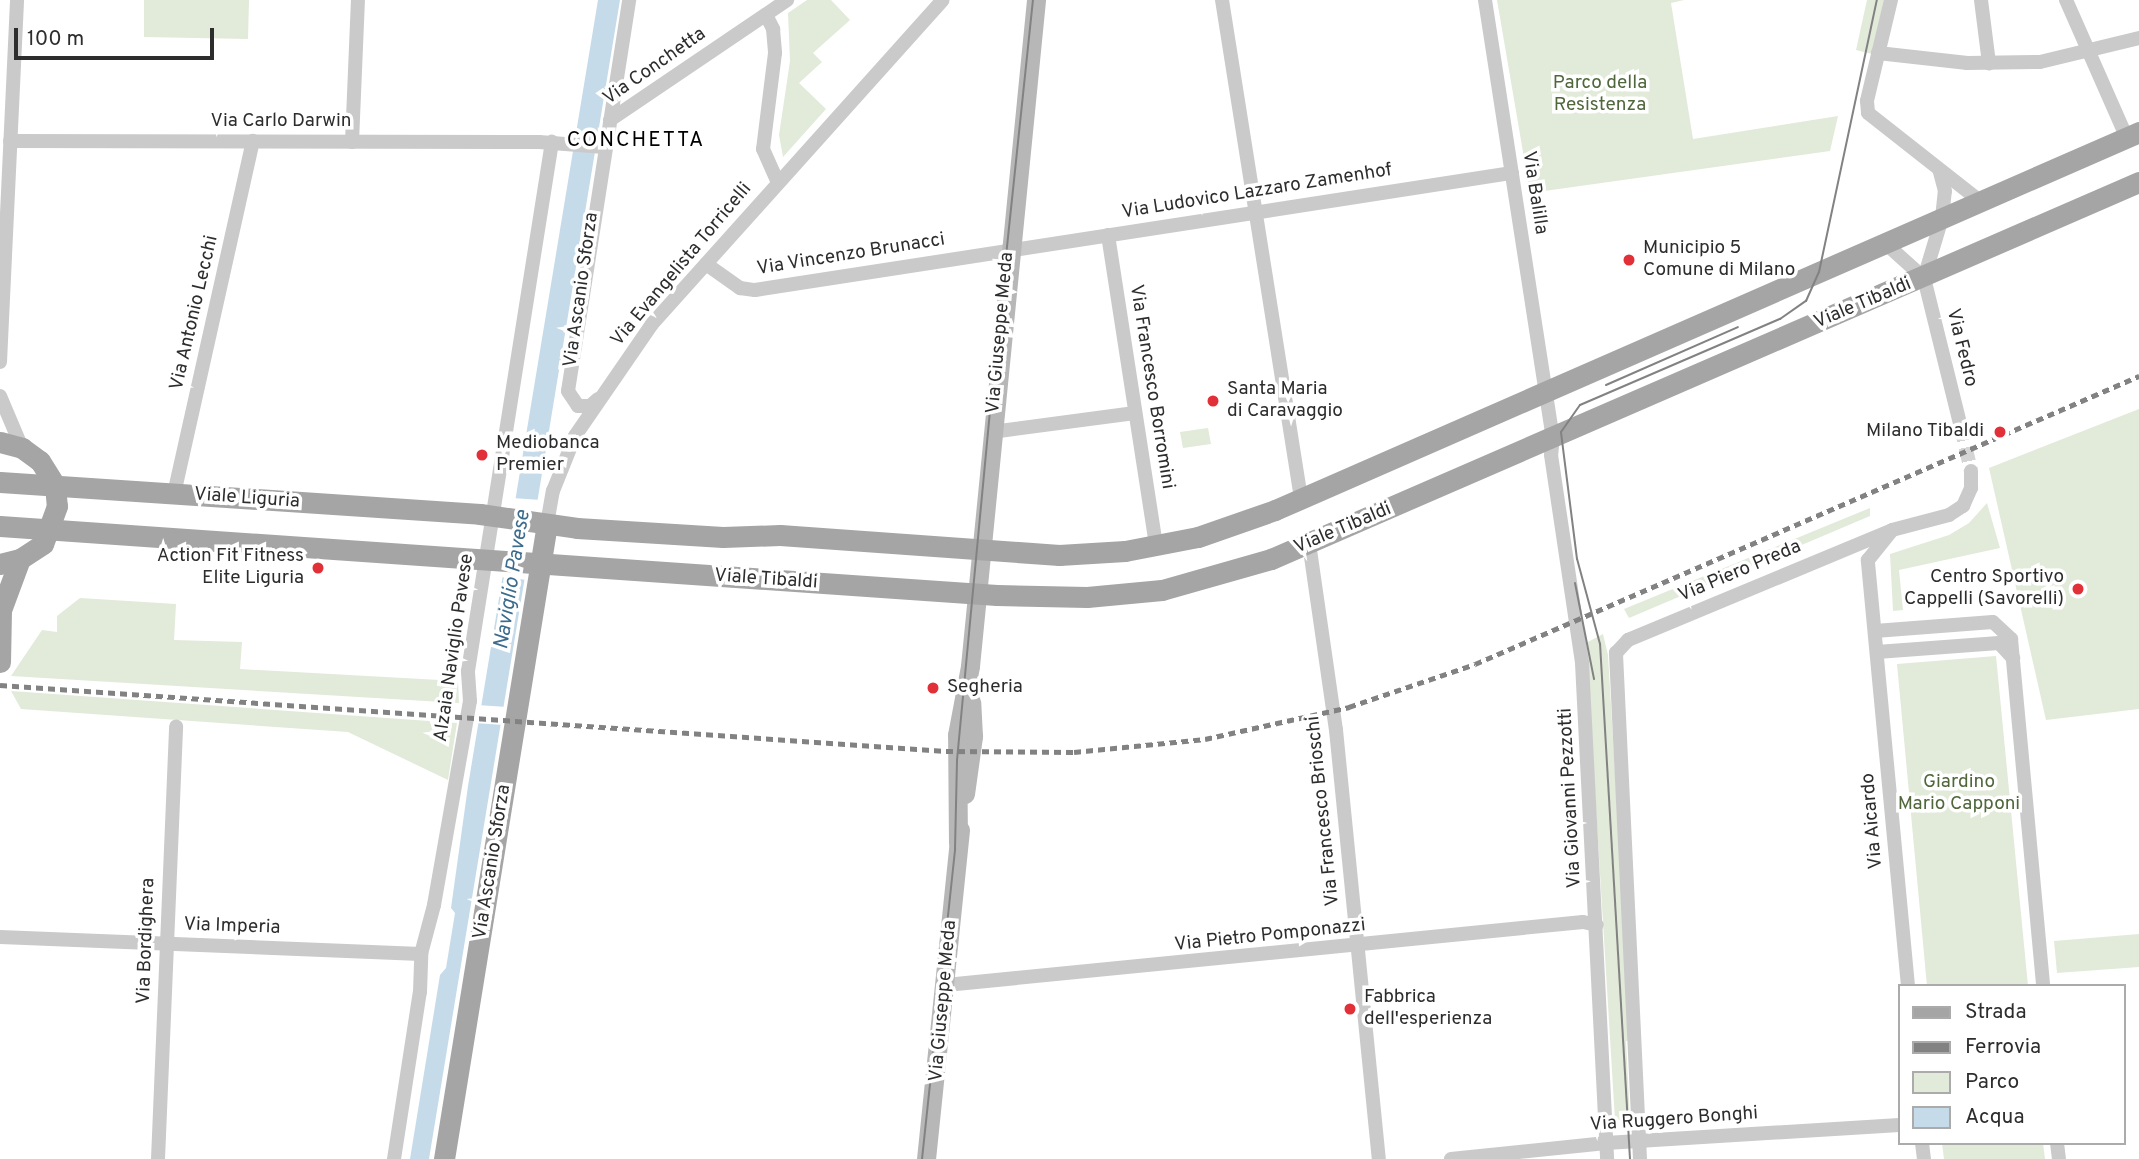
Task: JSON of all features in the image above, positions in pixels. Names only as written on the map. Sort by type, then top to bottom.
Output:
[{"type":"main road","name":"Viale Tibaldi","points":[[499,517],[542,523],[1093,555],[1156,546],[1239,524],[1301,498],[2133,135]]},
{"type":"main road","name":"Viale Tibaldi","points":[[492,561],[977,594],[1087,597],[1162,590],[1215,578],[1309,543],[1924,278],[2139,182]]},
{"type":"main road","points":[[0,443],[22,448],[45,467],[55,485],[57,506],[51,530],[43,544],[10,562],[1,610],[0,662]]},
{"type":"main road","name":"Viale Liguria","points":[[0,482],[499,517]]},
{"type":"main road","name":"Via Ascanio Sforza","points":[[444,1159],[542,523]]},
{"type":"main road","points":[[0,526],[492,561]]},
{"type":"street","points":[[0,362],[17,0]]},
{"type":"street","points":[[352,142],[358,0]]},
{"type":"street","points":[[610,120],[629,0]]},
{"type":"street","name":"Via Conchetta","points":[[599,146],[610,120],[787,0]]},
{"type":"street","name":"Via Evangelista Torricelli","points":[[542,523],[560,468],[600,398],[652,324],[943,0]]},
{"type":"street","name":"Via Giuseppe Meda","points":[[926,1159],[946,985],[958,843],[955,760],[970,666],[1009,250],[1036,0]]},
{"type":"street","points":[[1222,0],[1301,498]]},
{"type":"street","name":"Via Balilla","points":[[1485,0],[1553,437]]},
{"type":"street","points":[[1891,0],[1867,101],[1868,113],[1980,201]]},
{"type":"street","points":[[1981,0],[1989,63]]},
{"type":"street","points":[[2066,0],[2133,135]]},
{"type":"street","name":"Via Evangelista Torricelli","points":[[766,15],[773,29],[775,52],[763,149],[778,181]]},
{"type":"street","points":[[1878,53],[1989,63],[2040,62],[2090,53],[2139,38]]},
{"type":"street","name":"Via Carlo Darwin","points":[[10,141],[552,142]]},
{"type":"street","name":"Via Antonio Lecchi","points":[[174,494],[253,141]]},
{"type":"street","points":[[552,142],[599,146]]},
{"type":"street","name":"Alzaia Naviglio Pavese","points":[[394,1159],[420,992],[421,954],[434,905],[468,713],[468,671],[499,517],[552,142]]},
{"type":"street","name":"Via Ascanio Sforza","points":[[599,146],[568,391],[572,401],[580,407],[600,398]]},
{"type":"street","points":[[1885,243],[1924,278],[1942,218],[1945,191],[1940,172]]},
{"type":"street","name":"Via Ludovico Lazzaro Zamenhof","points":[[1009,250],[1512,173]]},
{"type":"street","name":"Via Francesco Borromini","points":[[1108,235],[1156,546]]},
{"type":"street","name":"Via Vincenzo Brunacci","points":[[706,264],[740,288],[755,290],[1009,250]]},
{"type":"street","name":"Via Fedro","points":[[1924,278],[1961,427]]},
{"type":"street","points":[[0,396],[22,448]]},
{"type":"street","points":[[992,432],[1135,413]]},
{"type":"street","name":"Via Giovanni Pezzotti","points":[[1553,437],[1551,455],[1583,663],[1607,1159]]},
{"type":"street","name":"Via Piero Preda","points":[[1639,1141],[1614,661],[1628,640],[1892,530],[1949,515],[1963,506],[1971,488],[1971,471]]},
{"type":"street","points":[[1839,552],[1856,553],[1868,560],[1892,530]]},
{"type":"street","name":"Via Francesco Brioschi","points":[[1309,543],[1336,730],[1379,1159]]},
{"type":"street","name":"Via Aicardo","points":[[1868,560],[1908,984]]},
{"type":"street","points":[[1875,631],[1993,622],[2011,639],[2043,984]]},
{"type":"street","points":[[1877,652],[1999,643],[2013,658]]},
{"type":"street","name":"Via Bordighera","points":[[158,1159],[176,726]]},
{"type":"street","name":"Via Pietro Pomponazzi","points":[[946,985],[1583,922],[1597,925]]},
{"type":"street","name":"Via Imperia","points":[[0,937],[421,954]]},
{"type":"street","name":"Via Ruggero Bonghi","points":[[1451,1159],[1606,1143],[1898,1125]]},
{"type":"street","points":[[1639,1141],[1640,1159]]},
{"type":"green space","points":[[144,0],[249,0],[248,39],[144,37]]},
{"type":"green space","points":[[807,0],[831,0],[850,20],[813,53],[822,62],[799,83],[826,109],[783,157],[779,135],[790,61],[788,13]]},
{"type":"green space","name":"Parco della Resistenza","points":[[1497,0],[1684,0],[1671,3],[1693,139],[1838,116],[1830,151],[1530,193]]},
{"type":"green space","points":[[1867,0],[1884,0],[1872,54],[1856,50]]},
{"type":"green space","name":"Centro Sportivo Cappelli (Savorelli)","points":[[2139,409],[2139,709],[2046,720],[1989,468]]},
{"type":"green space","points":[[1208,428],[1211,444],[1183,448],[1180,432]]},
{"type":"green space","points":[[1987,503],[2000,548],[1899,570],[1903,610],[1893,611],[1890,554],[1949,535],[1969,523]]},
{"type":"green space","points":[[1870,508],[1870,516],[1629,618],[1624,609]]},
{"type":"green space","points":[[80,598],[176,604],[174,640],[242,642],[240,669],[458,681],[459,703],[11,676],[42,630],[57,632],[57,616]]},
{"type":"green space","points":[[1603,634],[1608,655],[1631,1040],[1626,1041],[1630,1120],[1615,1120],[1586,643]]},
{"type":"green space","name":"Giardino Mario Capponi","points":[[1996,656],[2028,984],[1927,984],[1897,664]]},
{"type":"green space","points":[[11,691],[457,723],[448,780],[348,732],[21,709]]},
{"type":"green space","points":[[2139,934],[2139,967],[2057,973],[2054,941]]},
{"type":"green space","points":[[1942,1145],[2043,1145],[2045,1159],[1944,1159]]},
{"type":"water","name":"Naviglio Pavese","points":[[598,0],[620,0],[429,1159],[410,1159],[440,975],[446,968],[455,913],[451,908],[468,786]]},
{"type":"pier","points":[[512,498],[541,500],[528,580],[499,577]]},
{"type":"pier","points":[[477,705],[507,707],[504,725],[474,723]]},
{"type":"tunnel","points":[[1961,427],[1971,471]]},
{"type":"tram line","points":[[922,1159],[955,849],[957,760],[993,380],[1033,0]]},
{"type":"tram line","points":[[1630,1159],[1600,644],[1577,559],[1561,432],[1580,405],[1780,319],[1806,301],[1819,272],[1877,0]]},
{"type":"tram line","points":[[1606,385],[1738,327]]},
{"type":"tram line","points":[[1575,583],[1594,679]]},
{"type":"railway","points":[[0,685],[946,751],[1074,752],[1205,739],[1349,707],[1475,664],[2139,376]]},
{"type":"place","name":"Municipio 5 Comune di Milano","points":[[1629,260]]},
{"type":"place","name":"Santa Maria di Caravaggio","points":[[1213,401]]},
{"type":"place","name":"Milano Tibaldi","points":[[2000,432]]},
{"type":"place","name":"Mediobanca Premier","points":[[482,455]]},
{"type":"place","name":"Action Fit Fitness Elite Liguria","points":[[318,568]]},
{"type":"place","name":"Centro Sportivo Cappelli (Savorelli)","points":[[2078,589]]},
{"type":"place","name":"Segheria","points":[[933,688]]},
{"type":"place","name":"Fabbrica dell'esperienza","points":[[1350,1009]]},
{"type":"district","name":"CONCHETTA","points":[[636,141]]}]
